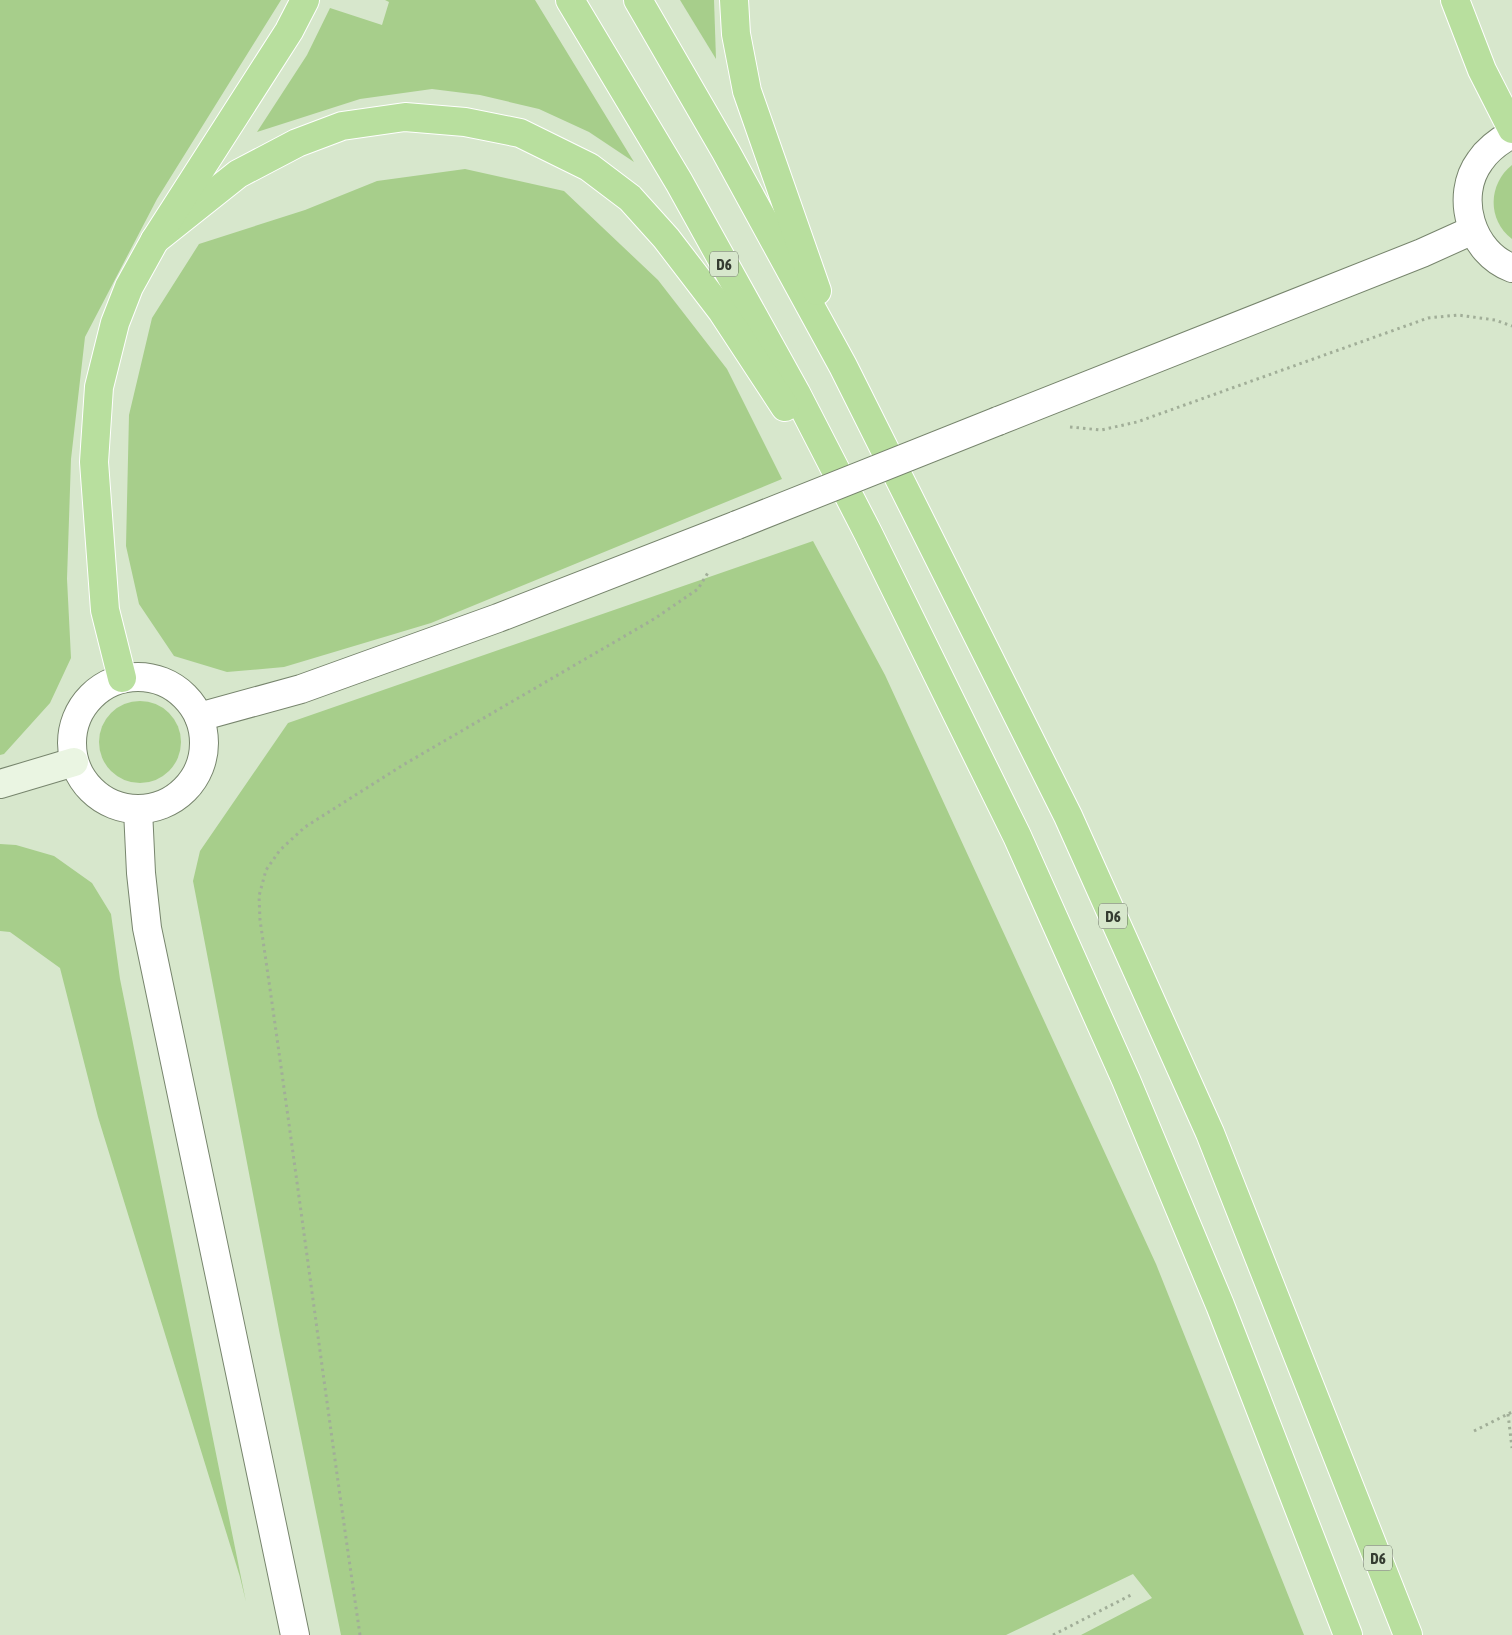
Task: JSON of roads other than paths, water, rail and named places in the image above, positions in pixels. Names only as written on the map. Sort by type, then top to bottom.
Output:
[{"type":"highway","points":[[122,678],[106,610],[94,462],[99,387],[118,314],[129,287],[155,240],[289,31],[305,0]]},
{"type":"highway","name":"D6","points":[[570,0],[683,191],[796,393],[868,533],[1017,836],[1126,1080],[1220,1305],[1348,1635]]},
{"type":"highway","name":"D6","points":[[638,0],[726,152],[843,366],[1068,816],[1210,1133],[1408,1635]]},
{"type":"highway","points":[[734,0],[740,62],[748,91],[843,366]]},
{"type":"highway","points":[[1455,0],[1482,70],[1512,128]]},
{"type":"highway","points":[[155,240],[238,174],[297,143],[342,126],[405,118],[465,122],[520,134],[589,168],[630,198],[666,238],[722,312],[868,533]]},
{"type":"main road","points":[[0,784],[74,762]]},
{"type":"street","points":[[1512,134],[1494,144],[1478,162],[1469,184],[1468,207],[1473,230],[1486,250],[1504,265],[1512,268]]},
{"type":"street","points":[[199,717],[320,682],[498,618],[738,525],[1422,253],[1473,230]]},
{"type":"street","points":[[141,676],[159,680],[176,688],[190,701],[199,717],[204,735],[204,754],[198,772],[188,787],[174,800],[157,807],[138,810],[121,808],[105,801],[92,791],[81,778],[74,762],[71,747],[72,731],[76,716],[84,703],[108,683],[122,678],[141,676]]},
{"type":"street","points":[[138,810],[141,873],[147,928],[295,1635]]}]
